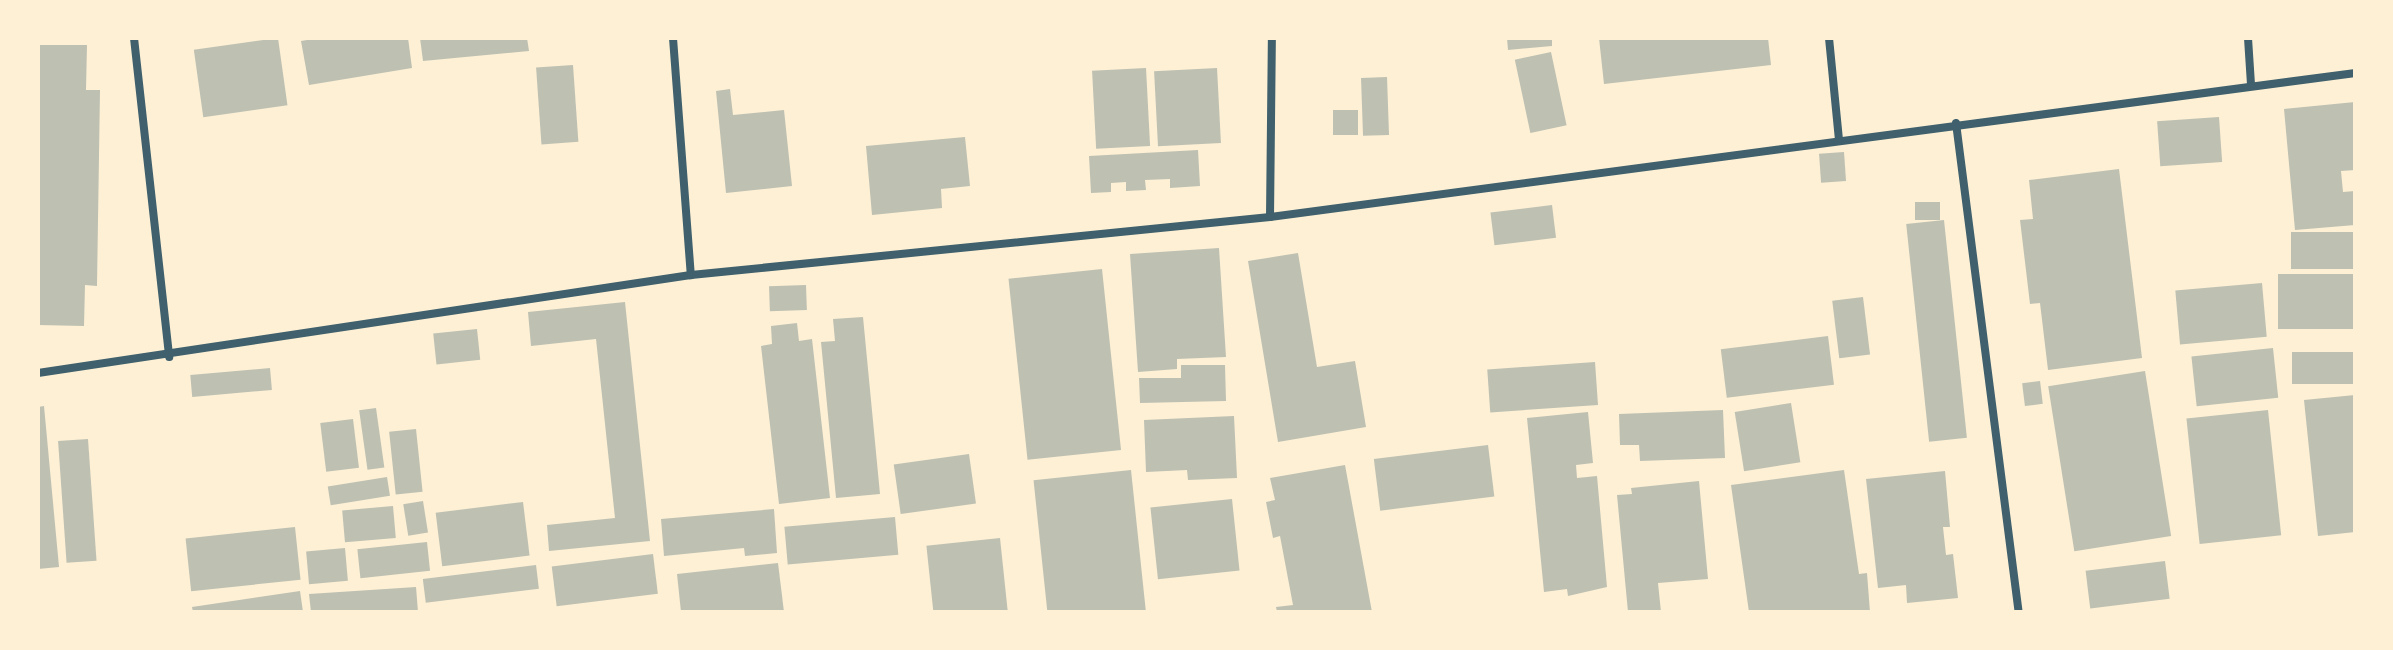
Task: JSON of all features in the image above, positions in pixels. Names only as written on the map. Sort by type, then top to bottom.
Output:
[{"type":"street","points":[[134,38],[169,357]]},
{"type":"street","points":[[673,38],[691,275]]},
{"type":"street","points":[[1270,217],[1272,38]]},
{"type":"street","points":[[1829,38],[1839,140]]},
{"type":"street","points":[[2248,38],[2251,85]]},
{"type":"street","points":[[38,373],[169,357],[691,275],[1270,217],[1956,123],[2355,73]]},
{"type":"street","points":[[1956,123],[2019,612]]},
{"type":"building","points":[[278,38],[287,105],[203,117],[194,50]]},
{"type":"building","points":[[319,38],[408,38],[412,68],[309,85],[301,41]]},
{"type":"building","points":[[420,38],[527,38],[529,51],[423,61]]},
{"type":"building","points":[[1507,38],[1552,38],[1552,46],[1508,50]]},
{"type":"building","points":[[1599,38],[1768,38],[1771,65],[1604,84]]},
{"type":"building","points":[[38,45],[87,45],[86,90],[100,90],[97,286],[85,285],[84,326],[38,325]]},
{"type":"building","points":[[1551,52],[1567,125],[1530,133],[1515,60]]},
{"type":"building","points":[[573,65],[578,142],[541,144],[536,68]]},
{"type":"building","points":[[1146,68],[1150,146],[1096,149],[1092,71]]},
{"type":"building","points":[[1217,68],[1221,143],[1158,146],[1154,71]]},
{"type":"building","points":[[1387,77],[1389,135],[1363,136],[1361,78]]},
{"type":"building","points":[[730,89],[733,115],[784,110],[792,186],[726,193],[716,91]]},
{"type":"building","points":[[2355,102],[2355,170],[2341,171],[2343,192],[2355,191],[2355,225],[2295,230],[2284,109]]},
{"type":"building","points":[[1333,110],[1358,110],[1358,135],[1333,135]]},
{"type":"building","points":[[2219,117],[2222,162],[2160,166],[2157,121]]},
{"type":"building","points":[[965,137],[970,186],[941,189],[942,208],[872,215],[866,146]]},
{"type":"building","points":[[1198,150],[1200,186],[1170,188],[1170,179],[1145,180],[1146,190],[1126,191],[1126,182],[1111,183],[1111,192],[1091,193],[1089,156]]},
{"type":"building","points":[[1844,152],[1846,181],[1821,183],[1819,154]]},
{"type":"building","points":[[2119,169],[2142,358],[2048,370],[2040,303],[2030,304],[2020,220],[2033,219],[2029,180]]},
{"type":"building","points":[[1915,202],[1940,202],[1940,220],[1915,220]]},
{"type":"building","points":[[1552,205],[1556,238],[1494,245],[1490,213]]},
{"type":"building","points":[[1944,220],[1967,438],[1929,442],[1906,224]]},
{"type":"building","points":[[2291,232],[2355,232],[2355,269],[2291,269]]},
{"type":"building","points":[[1219,248],[1226,357],[1177,359],[1177,369],[1138,372],[1130,254]]},
{"type":"building","points":[[1298,253],[1317,367],[1355,361],[1366,427],[1278,442],[1248,261]]},
{"type":"building","points":[[1102,269],[1121,450],[1028,460],[1009,279]]},
{"type":"building","points":[[2278,274],[2355,274],[2355,329],[2278,329]]},
{"type":"building","points":[[2262,283],[2267,337],[2180,344],[2175,291]]},
{"type":"building","points":[[806,285],[807,310],[770,311],[769,286]]},
{"type":"building","points":[[1863,297],[1870,355],[1839,358],[1832,301]]},
{"type":"building","points":[[625,302],[650,541],[549,551],[547,525],[615,518],[596,339],[531,346],[528,312]]},
{"type":"building","points":[[863,317],[880,494],[836,498],[821,342],[835,341],[833,319]]},
{"type":"building","points":[[797,323],[799,341],[812,339],[830,498],[779,504],[761,346],[772,344],[771,326]]},
{"type":"building","points":[[477,329],[480,360],[436,364],[433,334]]},
{"type":"building","points":[[1828,336],[1834,385],[1727,398],[1721,349]]},
{"type":"building","points":[[2273,348],[2278,398],[2197,406],[2191,357]]},
{"type":"building","points":[[2292,352],[2355,352],[2355,384],[2292,384]]},
{"type":"building","points":[[1595,362],[1598,405],[1490,412],[1487,370]]},
{"type":"building","points":[[1181,365],[1225,365],[1226,401],[1140,403],[1139,378],[1181,378]]},
{"type":"building","points":[[270,368],[272,390],[192,397],[190,375]]},
{"type":"building","points":[[2145,371],[2171,536],[2074,551],[2048,386]]},
{"type":"building","points":[[2040,381],[2043,404],[2025,406],[2022,383]]},
{"type":"building","points":[[2355,395],[2355,532],[2318,536],[2304,400]]},
{"type":"building","points":[[1791,403],[1800,462],[1744,471],[1735,412]]},
{"type":"building","points":[[44,406],[59,567],[38,569],[38,407]]},
{"type":"building","points":[[376,408],[384,467],[368,470],[359,410]]},
{"type":"building","points":[[1723,410],[1725,458],[1640,461],[1639,445],[1620,445],[1619,414]]},
{"type":"building","points":[[2268,410],[2281,535],[2200,544],[2186,419]]},
{"type":"building","points":[[1588,412],[1593,463],[1576,465],[1577,478],[1597,476],[1607,587],[1568,596],[1567,589],[1544,592],[1527,418]]},
{"type":"building","points":[[1234,416],[1237,478],[1188,480],[1187,470],[1146,472],[1144,420]]},
{"type":"building","points":[[353,419],[359,468],[326,472],[320,423]]},
{"type":"building","points":[[416,429],[423,492],[396,494],[389,432]]},
{"type":"building","points":[[88,439],[97,561],[67,563],[58,441]]},
{"type":"building","points":[[1488,445],[1494,497],[1380,511],[1374,459]]},
{"type":"building","points":[[969,454],[976,504],[901,514],[894,465]]},
{"type":"building","points":[[1345,465],[1372,612],[1277,612],[1276,607],[1293,605],[1280,536],[1273,538],[1266,502],[1275,500],[1270,478]]},
{"type":"building","points":[[1131,470],[1146,612],[1047,612],[1034,480]]},
{"type":"building","points":[[1844,470],[1859,574],[1867,573],[1870,612],[1749,612],[1731,485]]},
{"type":"building","points":[[1945,471],[1950,527],[1943,527],[1946,555],[1953,554],[1958,598],[1907,603],[1906,585],[1878,588],[1866,479]]},
{"type":"building","points":[[387,477],[390,496],[331,505],[328,486]]},
{"type":"building","points":[[1699,481],[1708,579],[1658,583],[1661,612],[1628,612],[1617,495],[1632,494],[1631,488]]},
{"type":"building","points":[[1232,499],[1240,571],[1158,579],[1150,508]]},
{"type":"building","points":[[423,501],[428,533],[408,536],[403,504]]},
{"type":"building","points":[[523,502],[530,556],[442,566],[436,513]]},
{"type":"building","points":[[393,506],[396,538],[345,542],[342,510]]},
{"type":"building","points":[[774,509],[777,553],[745,556],[744,548],[664,556],[661,519]]},
{"type":"building","points":[[895,517],[898,555],[788,565],[784,527]]},
{"type":"building","points":[[295,527],[301,580],[191,591],[186,538]]},
{"type":"building","points":[[1000,538],[1008,612],[933,612],[926,546]]},
{"type":"building","points":[[427,542],[430,571],[360,578],[357,549]]},
{"type":"building","points":[[345,548],[348,581],[309,584],[306,551]]},
{"type":"building","points":[[653,554],[658,594],[557,606],[552,566]]},
{"type":"building","points":[[2165,561],[2170,599],[2090,608],[2086,571]]},
{"type":"building","points":[[778,563],[784,612],[681,612],[677,574]]},
{"type":"building","points":[[536,565],[539,589],[426,603],[423,579]]},
{"type":"building","points":[[416,587],[418,612],[311,612],[309,594]]},
{"type":"building","points":[[300,591],[303,612],[193,612],[192,607]]}]
